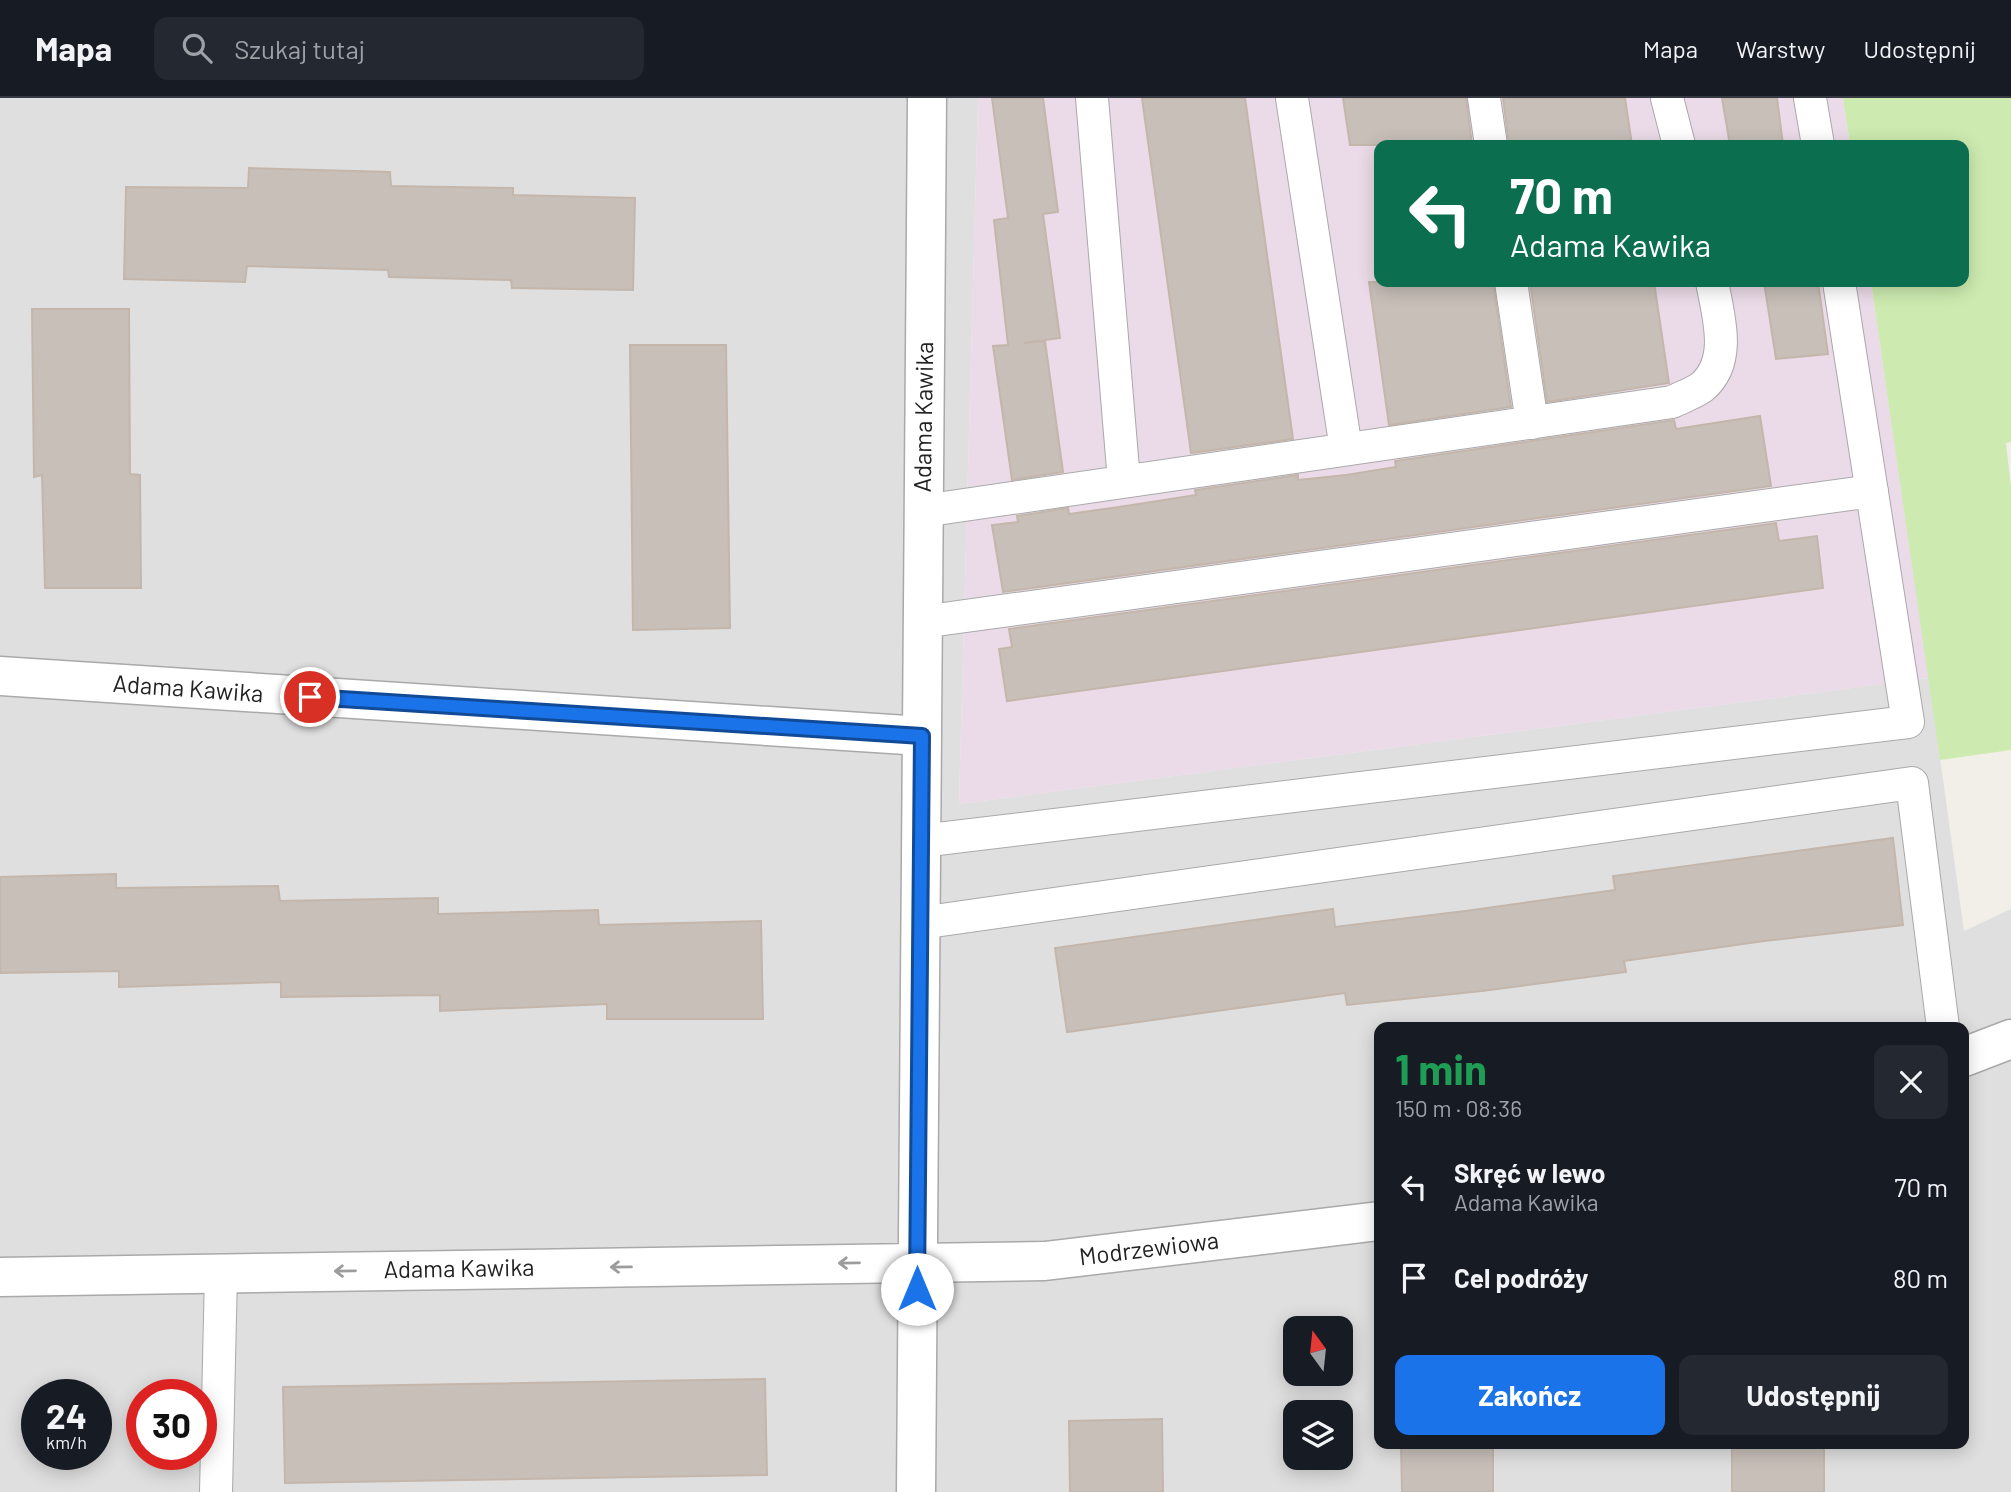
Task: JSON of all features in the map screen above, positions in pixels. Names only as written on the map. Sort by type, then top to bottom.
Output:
[{"type":"street","name":"Adama Kawika","points":[[916,1492],[927,98]]},
{"type":"street","name":"Adama Kawika","points":[[0,676],[922,736]]},
{"type":"street","points":[[1969,1055],[2011,1039]]},
{"type":"street","name":"Modrzewiowa","points":[[917,1262],[1045,1261],[1374,1222]]},
{"type":"street","name":"Adama Kawika","points":[[0,1277],[917,1262]]},
{"type":"lane","points":[[1092,98],[1124,481]]},
{"type":"lane","points":[[1292,98],[1346,449]]},
{"type":"lane","points":[[1485,98],[1490,140]]},
{"type":"lane","points":[[1667,98],[1678,140]]},
{"type":"lane","points":[[1810,98],[1817,140]]},
{"type":"lane","points":[[1512,287],[1532,423]]},
{"type":"lane","points":[[923,511],[1672,402],[1703,386],[1718,365],[1721,337],[1713,287]]},
{"type":"lane","points":[[921,841],[1908,722],[1840,287]]},
{"type":"lane","points":[[922,622],[1872,491]]},
{"type":"lane","points":[[920,923],[1912,783],[1943,1022]]},
{"type":"lane","points":[[216,1492],[221,1273]]},
{"type":"shaded area","points":[[0,98],[978,98],[959,804],[1929,678],[1964,931],[2011,909],[2011,1492],[0,1492]]},
{"type":"shaded area","points":[[978,98],[1843,98],[1849,140],[1374,140],[1374,287],[1872,287],[1929,678],[959,804]]},
{"type":"green space","points":[[1843,98],[2011,98],[2011,442],[2006,443],[2011,487],[2011,750],[1940,760],[1872,287],[1969,287],[1969,140],[1849,140]]},
{"type":"building","points":[[992,98],[1043,98],[1058,212],[1043,214],[1060,338],[1024,343],[1045,341],[1063,472],[1012,480],[993,346],[1008,345],[994,220],[1008,218]]},
{"type":"building","points":[[1142,98],[1245,98],[1293,439],[1191,453]]},
{"type":"building","points":[[1343,98],[1466,98],[1471,140],[1374,140],[1374,145],[1350,145]]},
{"type":"building","points":[[1503,98],[1625,98],[1631,140],[1508,140]]},
{"type":"building","points":[[1722,98],[1777,98],[1782,140],[1729,140]]},
{"type":"building","points":[[249,168],[390,172],[391,186],[513,188],[513,195],[635,198],[633,290],[512,288],[511,280],[389,277],[388,270],[247,266],[245,282],[124,279],[126,187],[248,188]]},
{"type":"building","points":[[1369,282],[1374,282],[1374,287],[1494,287],[1511,407],[1389,425]]},
{"type":"building","points":[[1531,287],[1655,287],[1669,383],[1547,402]]},
{"type":"building","points":[[1765,287],[1819,287],[1828,354],[1776,359]]},
{"type":"building","points":[[32,309],[129,309],[130,474],[140,475],[141,588],[45,588],[42,475],[34,477]]},
{"type":"building","points":[[630,345],[726,345],[730,628],[633,630]]},
{"type":"building","points":[[1760,416],[1771,486],[1003,592],[992,525],[1018,522],[1017,516],[1068,508],[1069,514],[1119,507],[1196,495],[1195,490],[1298,475],[1298,480],[1346,475],[1396,467],[1395,461],[1674,420],[1676,429]]},
{"type":"building","points":[[1776,523],[1779,541],[1817,536],[1823,588],[1007,701],[999,649],[1012,647],[1009,629]]},
{"type":"building","points":[[1893,838],[1903,925],[1624,961],[1626,972],[1482,991],[1347,1005],[1345,993],[1067,1032],[1055,948],[1333,909],[1335,927],[1473,910],[1615,890],[1613,876]]},
{"type":"building","points":[[116,874],[116,888],[278,886],[280,901],[438,898],[438,914],[598,910],[599,925],[761,921],[763,1019],[607,1019],[607,1004],[440,1011],[440,995],[281,997],[281,982],[119,987],[119,971],[0,973],[0,877]]},
{"type":"building","points":[[765,1379],[767,1475],[285,1483],[283,1387]]},
{"type":"building","points":[[1162,1419],[1163,1492],[1070,1492],[1069,1421]]},
{"type":"building","points":[[1401,1449],[1493,1449],[1493,1492],[1402,1492]]},
{"type":"building","points":[[1732,1449],[1824,1449],[1824,1492],[1732,1492]]},
{"type":"route","points":[[310,697],[922,736],[917,1289]]}]
